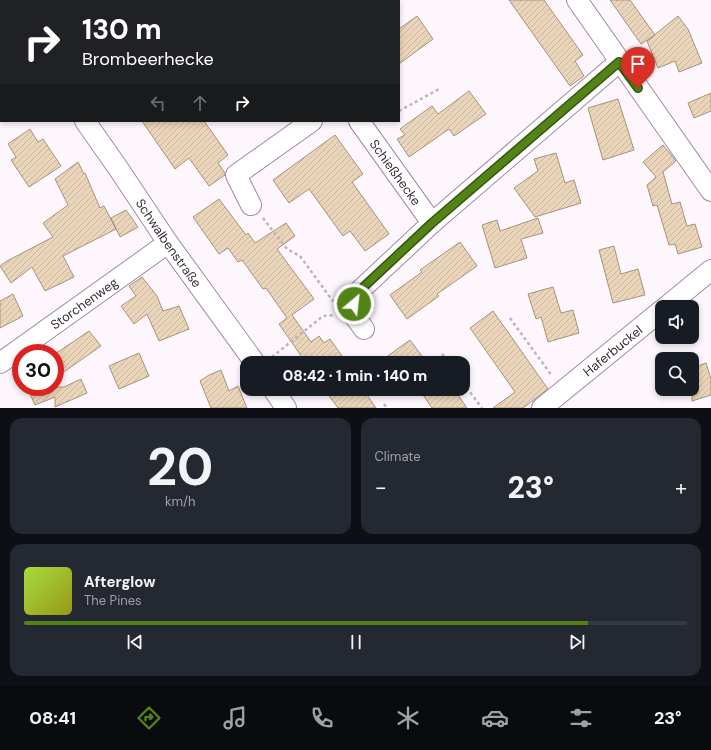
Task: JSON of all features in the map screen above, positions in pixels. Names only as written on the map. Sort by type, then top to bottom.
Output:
[{"type":"street","points":[[577,0],[619,62],[711,191]]},
{"type":"street","points":[[358,321],[355,295],[432,223],[619,62]]},
{"type":"street","name":"Schwalbenstraße","points":[[86,122],[168,243],[256,356]]},
{"type":"street","points":[[251,205],[236,175],[311,122]]},
{"type":"street","name":"Schießhecke","points":[[360,122],[432,223]]},
{"type":"street","name":"Storchenweg","points":[[0,363],[168,243]]},
{"type":"street","points":[[675,300],[711,270]]},
{"type":"street","name":"Haferbuckel","points":[[542,408],[655,316]]},
{"type":"street","points":[[278,396],[286,408]]},
{"type":"path","points":[[400,110],[442,88]]},
{"type":"path","points":[[251,205],[287,249],[300,256],[332,300],[358,321]]},
{"type":"path","points":[[270,356],[323,316],[358,321]]},
{"type":"path","points":[[510,318],[562,391]]},
{"type":"path","points":[[470,392],[482,408]]},
{"type":"path","points":[[384,404],[387,408]]},
{"type":"building","points":[[509,0],[544,0],[583,55],[575,61],[584,76],[570,86]]},
{"type":"building","points":[[610,0],[630,0],[655,35],[641,44]]},
{"type":"building","points":[[417,16],[433,39],[400,63],[400,28]]},
{"type":"building","points":[[678,16],[688,29],[702,63],[679,72],[675,61],[658,68],[647,41]]},
{"type":"building","points":[[469,91],[486,114],[454,136],[449,129],[409,157],[397,139],[405,135],[400,129],[432,106],[438,114]]},
{"type":"building","points":[[711,93],[711,111],[694,118],[688,103]]},
{"type":"building","points":[[618,99],[634,150],[603,160],[588,108]]},
{"type":"building","points":[[143,122],[205,122],[228,155],[218,163],[225,175],[209,186],[189,158],[175,169]]},
{"type":"building","points":[[30,129],[38,142],[43,139],[61,166],[29,187],[11,160],[16,157],[8,144]]},
{"type":"building","points":[[335,135],[363,174],[352,182],[389,234],[365,251],[350,231],[343,236],[309,189],[289,203],[273,180]]},
{"type":"building","points":[[663,145],[676,161],[663,172],[672,204],[680,202],[687,226],[695,224],[702,247],[678,254],[675,244],[669,245],[657,205],[653,206],[647,185],[656,177],[643,162]]},
{"type":"building","points":[[556,153],[565,183],[574,180],[581,203],[535,217],[514,188],[538,171],[534,159]]},
{"type":"building","points":[[78,162],[84,174],[85,173],[100,208],[104,206],[116,229],[63,256],[74,277],[45,291],[32,267],[11,283],[0,266],[53,237],[43,223],[68,205],[55,179]]},
{"type":"building","points":[[219,199],[246,235],[248,233],[255,243],[286,223],[295,236],[277,249],[314,299],[292,315],[311,342],[319,336],[324,343],[330,339],[342,356],[301,356],[279,324],[287,318],[266,288],[263,289],[242,260],[238,262],[228,248],[219,254],[193,217]]},
{"type":"building","points":[[126,210],[138,227],[120,237],[111,218]]},
{"type":"building","points":[[538,218],[543,233],[521,239],[527,258],[495,268],[482,225],[497,220],[500,231]]},
{"type":"building","points":[[460,242],[477,266],[437,294],[439,296],[407,319],[390,295],[422,272],[420,270]]},
{"type":"building","points":[[614,246],[621,274],[638,269],[645,295],[613,303],[599,250]]},
{"type":"building","points":[[142,277],[157,296],[163,311],[179,306],[189,329],[159,341],[147,314],[134,324],[121,306],[136,296],[129,286]]},
{"type":"building","points":[[553,287],[561,313],[573,310],[579,333],[548,342],[541,317],[536,319],[528,294]]},
{"type":"building","points":[[13,294],[23,316],[0,328],[0,301]]},
{"type":"building","points":[[493,311],[548,389],[523,408],[493,408],[515,392],[470,328]]},
{"type":"building","points":[[89,331],[101,346],[64,372],[64,348]]},
{"type":"building","points":[[410,340],[422,356],[388,356]]},
{"type":"building","points":[[139,353],[149,376],[119,389],[109,366]]},
{"type":"building","points":[[706,363],[711,379],[711,395],[692,401],[692,396],[699,396],[699,366]]},
{"type":"building","points":[[221,370],[229,391],[238,386],[240,396],[242,396],[247,408],[211,408],[200,381]]},
{"type":"building","points":[[81,379],[87,393],[55,407],[55,397],[35,405],[31,396],[64,396],[64,387]]},
{"type":"building","points":[[329,396],[368,396],[376,408],[338,408]]},
{"type":"building","points":[[424,396],[459,396],[467,408],[432,408]]},
{"type":"route","points":[[354,304],[355,295],[432,223],[619,62],[638,88]]}]
